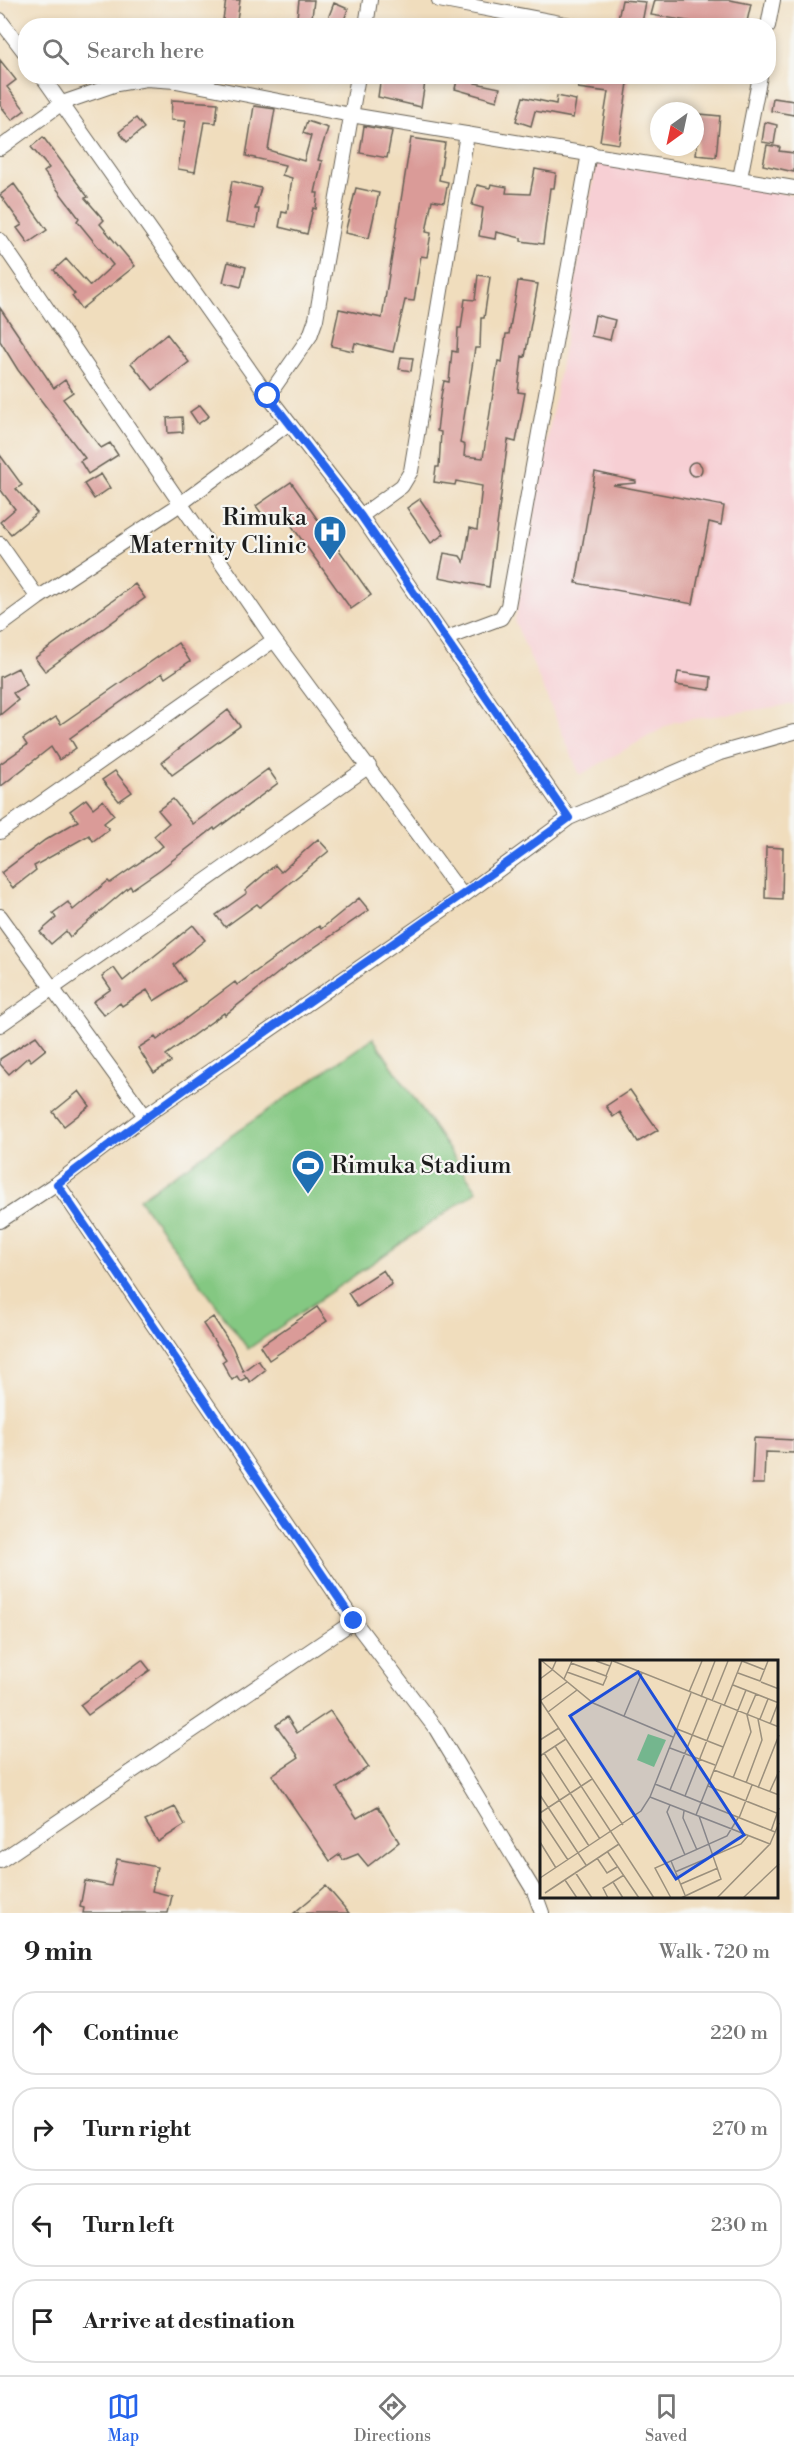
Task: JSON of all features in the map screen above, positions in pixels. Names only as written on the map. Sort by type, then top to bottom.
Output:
[{"type":"street","points":[[367,18],[370,0]]},
{"type":"street","points":[[439,0],[534,18]]},
{"type":"street","points":[[770,18],[773,0]]},
{"type":"street","points":[[0,20],[18,44]]},
{"type":"street","points":[[48,84],[268,396],[361,516],[569,818]]},
{"type":"street","points":[[0,148],[62,103],[117,84]]},
{"type":"street","points":[[191,84],[351,115],[794,188]]},
{"type":"street","points":[[268,396],[310,336],[316,320],[357,84]]},
{"type":"street","points":[[740,178],[758,84]]},
{"type":"street","points":[[361,516],[402,486],[411,471],[467,134]]},
{"type":"street","points":[[447,638],[501,618],[508,606],[589,153]]},
{"type":"street","points":[[0,240],[179,505],[274,640],[463,896]]},
{"type":"street","points":[[0,626],[38,598],[179,505],[289,423]]},
{"type":"street","points":[[0,544],[38,598]]},
{"type":"street","points":[[0,832],[274,640]]},
{"type":"street","points":[[0,1221],[57,1184],[145,1116],[463,896],[569,818],[720,753],[794,732]]},
{"type":"street","points":[[0,1025],[369,766]]},
{"type":"street","points":[[0,916],[145,1116]]},
{"type":"street","points":[[57,1184],[354,1621],[436,1729],[534,1891],[543,1913]]},
{"type":"street","points":[[0,1861],[354,1621]]},
{"type":"shaded area","points":[[597,160],[794,195],[794,704],[674,722],[580,775],[515,622]]},
{"type":"green space","name":"Rimuka Stadium","points":[[373,1038],[477,1191],[248,1349],[139,1199]]},
{"type":"building","points":[[226,0],[240,0],[237,18],[223,18]]},
{"type":"building","points":[[299,0],[314,0],[312,18],[297,18]]},
{"type":"building","points":[[622,0],[646,2],[643,18],[618,18]]},
{"type":"building","points":[[655,0],[730,0],[751,4],[748,18],[669,18],[651,15]]},
{"type":"building","points":[[334,3],[348,9],[345,18],[328,18]]},
{"type":"building","points":[[0,60],[16,80],[7,87],[25,110],[12,120],[0,105]]},
{"type":"building","points":[[380,84],[425,84],[421,107],[378,97]]},
{"type":"building","points":[[456,84],[480,84],[500,88],[497,101],[455,89]]},
{"type":"building","points":[[579,84],[628,84],[619,144],[600,141],[608,92],[578,88]]},
{"type":"building","points":[[557,96],[576,100],[573,118],[535,111],[531,126],[516,121],[523,97],[556,104]]},
{"type":"building","points":[[773,98],[794,101],[794,115],[771,111]]},
{"type":"building","points":[[172,100],[218,103],[216,123],[204,122],[195,172],[178,169],[186,121],[171,120]]},
{"type":"building","points":[[254,106],[275,109],[268,150],[304,161],[311,136],[303,133],[307,121],[328,128],[318,160],[322,161],[315,193],[318,193],[316,209],[313,208],[307,234],[279,227],[282,212],[287,213],[292,178],[282,175],[285,165],[246,156]]},
{"type":"building","points":[[704,114],[720,116],[716,157],[704,156]]},
{"type":"building","points":[[136,118],[144,128],[127,142],[119,132]]},
{"type":"building","points":[[765,122],[777,125],[774,144],[762,142]]},
{"type":"building","points":[[364,126],[392,131],[387,158],[360,153]]},
{"type":"building","points":[[43,137],[88,197],[85,198],[104,220],[100,224],[135,266],[81,309],[72,296],[75,294],[54,270],[66,259],[90,286],[113,265],[77,221],[79,218],[44,172],[49,168],[31,147]]},
{"type":"building","points":[[411,138],[445,143],[439,180],[448,182],[444,202],[432,200],[426,232],[431,233],[427,257],[421,256],[414,301],[405,300],[393,352],[355,343],[353,351],[331,346],[339,309],[382,318]]},
{"type":"building","points":[[767,145],[780,147],[779,151],[794,153],[794,172],[763,165]]},
{"type":"building","points":[[535,169],[556,173],[554,188],[550,188],[543,244],[521,241],[521,238],[496,232],[495,239],[479,236],[483,208],[472,205],[477,185],[490,188],[491,184],[507,187],[506,193],[530,194]]},
{"type":"building","points":[[232,181],[261,188],[255,209],[259,209],[256,228],[225,223]]},
{"type":"building","points":[[14,184],[47,230],[28,243],[17,228],[22,225],[0,195]]},
{"type":"building","points":[[356,188],[379,193],[369,238],[345,233]]},
{"type":"building","points":[[228,262],[246,267],[241,287],[223,282]]},
{"type":"building","points":[[478,275],[490,277],[484,318],[481,318],[480,348],[475,348],[460,443],[465,445],[464,456],[483,458],[498,361],[502,362],[506,334],[509,334],[518,281],[538,284],[525,357],[522,356],[518,392],[525,393],[516,442],[508,440],[489,587],[439,577],[444,553],[460,556],[464,562],[470,528],[477,530],[482,486],[456,481],[455,485],[434,482],[436,467],[439,467],[441,432],[437,431],[444,381],[449,382],[452,351],[457,352],[458,328],[461,328],[465,299],[475,300]]},
{"type":"building","points":[[0,308],[54,388],[65,380],[73,392],[63,399],[101,448],[110,443],[118,455],[88,474],[80,461],[85,458],[18,370],[0,341]]},
{"type":"building","points":[[595,315],[615,320],[610,340],[591,336]]},
{"type":"building","points":[[167,334],[189,362],[153,390],[131,363]]},
{"type":"building","points":[[401,357],[413,358],[411,371],[399,369]]},
{"type":"building","points":[[200,405],[209,416],[198,424],[190,412]]},
{"type":"building","points":[[182,417],[183,432],[168,433],[167,418]]},
{"type":"building","points":[[0,455],[22,485],[16,489],[37,513],[11,534],[0,522],[15,509],[0,489]]},
{"type":"building","points":[[692,462],[698,462],[702,469],[698,476],[692,476],[688,472],[688,466]]},
{"type":"building","points":[[595,472],[636,481],[636,483],[613,485],[724,506],[721,525],[709,522],[693,604],[576,583]]},
{"type":"building","points":[[101,474],[110,488],[94,499],[84,484]]},
{"type":"building","points":[[291,482],[371,595],[351,609],[282,512],[268,522],[256,506]]},
{"type":"building","points":[[420,499],[444,534],[431,543],[407,508]]},
{"type":"building","points":[[135,584],[145,598],[45,671],[35,658]]},
{"type":"building","points":[[178,643],[190,661],[165,678],[162,673],[70,738],[76,748],[59,760],[51,747],[0,787],[0,764],[27,745],[23,739],[56,717],[61,724]]},
{"type":"building","points":[[18,668],[27,685],[13,693],[18,700],[0,715],[0,677]]},
{"type":"building","points":[[678,672],[711,677],[710,690],[676,685]]},
{"type":"building","points":[[228,710],[240,726],[172,775],[162,762]]},
{"type":"building","points":[[268,769],[278,783],[161,869],[132,889],[130,886],[70,937],[66,931],[51,944],[40,932],[56,918],[53,913],[68,902],[73,910],[108,881],[110,883],[163,846],[154,836],[169,823],[158,810],[173,799],[193,824]]},
{"type":"building","points":[[115,771],[132,792],[119,801],[102,780]]},
{"type":"building","points":[[86,799],[93,808],[103,800],[114,815],[104,823],[109,829],[93,841],[89,835],[34,866],[36,870],[13,888],[1,873],[45,840],[78,821],[70,811]]},
{"type":"building","points":[[318,839],[329,851],[260,907],[257,904],[225,927],[216,915],[247,893],[245,891],[275,865],[281,872]]},
{"type":"building","points":[[766,847],[783,848],[782,899],[765,898]]},
{"type":"building","points":[[359,898],[369,910],[287,966],[225,1015],[224,1013],[166,1055],[171,1062],[154,1073],[138,1048],[155,1037],[157,1040],[235,982],[237,985],[319,926],[321,929]]},
{"type":"building","points":[[193,925],[205,940],[174,965],[185,981],[154,1001],[147,990],[122,1006],[120,1003],[104,1015],[93,1002],[111,989],[102,976],[114,968],[123,981]]},
{"type":"building","points":[[36,1036],[46,1049],[31,1061],[28,1057],[9,1074],[0,1064],[0,1059]]},
{"type":"building","points":[[630,1090],[658,1130],[638,1142],[620,1112],[613,1117],[606,1106]]},
{"type":"building","points":[[79,1091],[90,1106],[64,1126],[53,1112]]},
{"type":"building","points":[[383,1270],[392,1284],[357,1307],[348,1293]]},
{"type":"building","points":[[317,1307],[327,1321],[269,1360],[260,1346]]},
{"type":"building","points":[[213,1317],[232,1346],[243,1371],[258,1360],[265,1370],[250,1382],[244,1374],[246,1378],[240,1381],[237,1376],[232,1380],[222,1362],[226,1359],[203,1324]]},
{"type":"building","points":[[754,1438],[794,1440],[794,1453],[765,1452],[764,1484],[752,1484]]},
{"type":"building","points":[[142,1660],[150,1670],[88,1715],[80,1705]]},
{"type":"building","points":[[330,1711],[368,1767],[337,1788],[357,1818],[378,1806],[399,1842],[368,1866],[358,1854],[343,1860],[340,1854],[330,1861],[272,1775],[299,1757],[276,1725],[287,1717],[297,1733]]},
{"type":"building","points":[[175,1807],[185,1825],[158,1842],[145,1821]]},
{"type":"building","points":[[117,1859],[157,1867],[152,1891],[172,1896],[168,1913],[83,1913],[84,1908],[80,1907],[85,1881],[111,1886]]},
{"type":"building","points":[[326,1886],[349,1913],[294,1913]]},
{"type":"place","name":"Rimuka Maternity Clinic","points":[[330,561]]},
{"type":"place","name":"Rimuka Stadium","points":[[308,1195]]},
{"type":"route","points":[[268,396],[361,516],[569,818],[463,896],[145,1116],[57,1184],[354,1621]]}]
